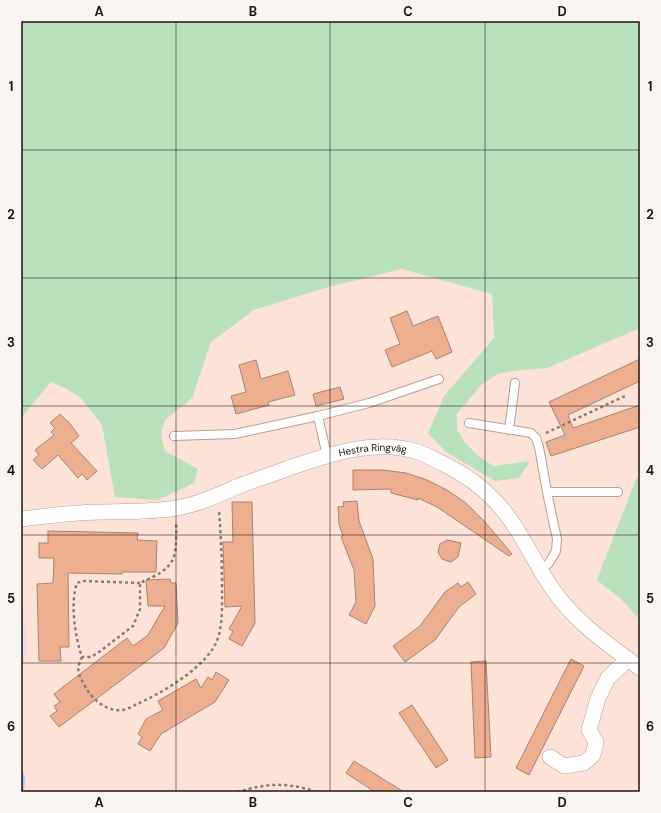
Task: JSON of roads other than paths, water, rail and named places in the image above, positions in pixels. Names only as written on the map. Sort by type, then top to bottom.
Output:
[{"type":"street","name":"Hestra Ringväg","points":[[22,516],[108,513],[176,508],[218,496],[239,486],[327,456],[364,448],[383,447],[417,452],[463,474],[494,500],[510,520],[553,590],[574,616],[640,668]]},
{"type":"street","points":[[550,757],[564,766],[584,763],[593,755],[596,742],[589,730],[598,698],[608,678],[628,659]]},
{"type":"lane","points":[[174,436],[235,434],[369,403],[439,379]]},
{"type":"lane","points":[[509,430],[515,383]]},
{"type":"lane","points":[[318,416],[327,456]]},
{"type":"lane","points":[[469,423],[531,433],[536,438],[557,539],[556,551],[549,563],[541,570]]},
{"type":"lane","points":[[547,492],[618,492]]},
{"type":"water","points":[[21,766],[25,778],[24,792],[21,792]]}]
